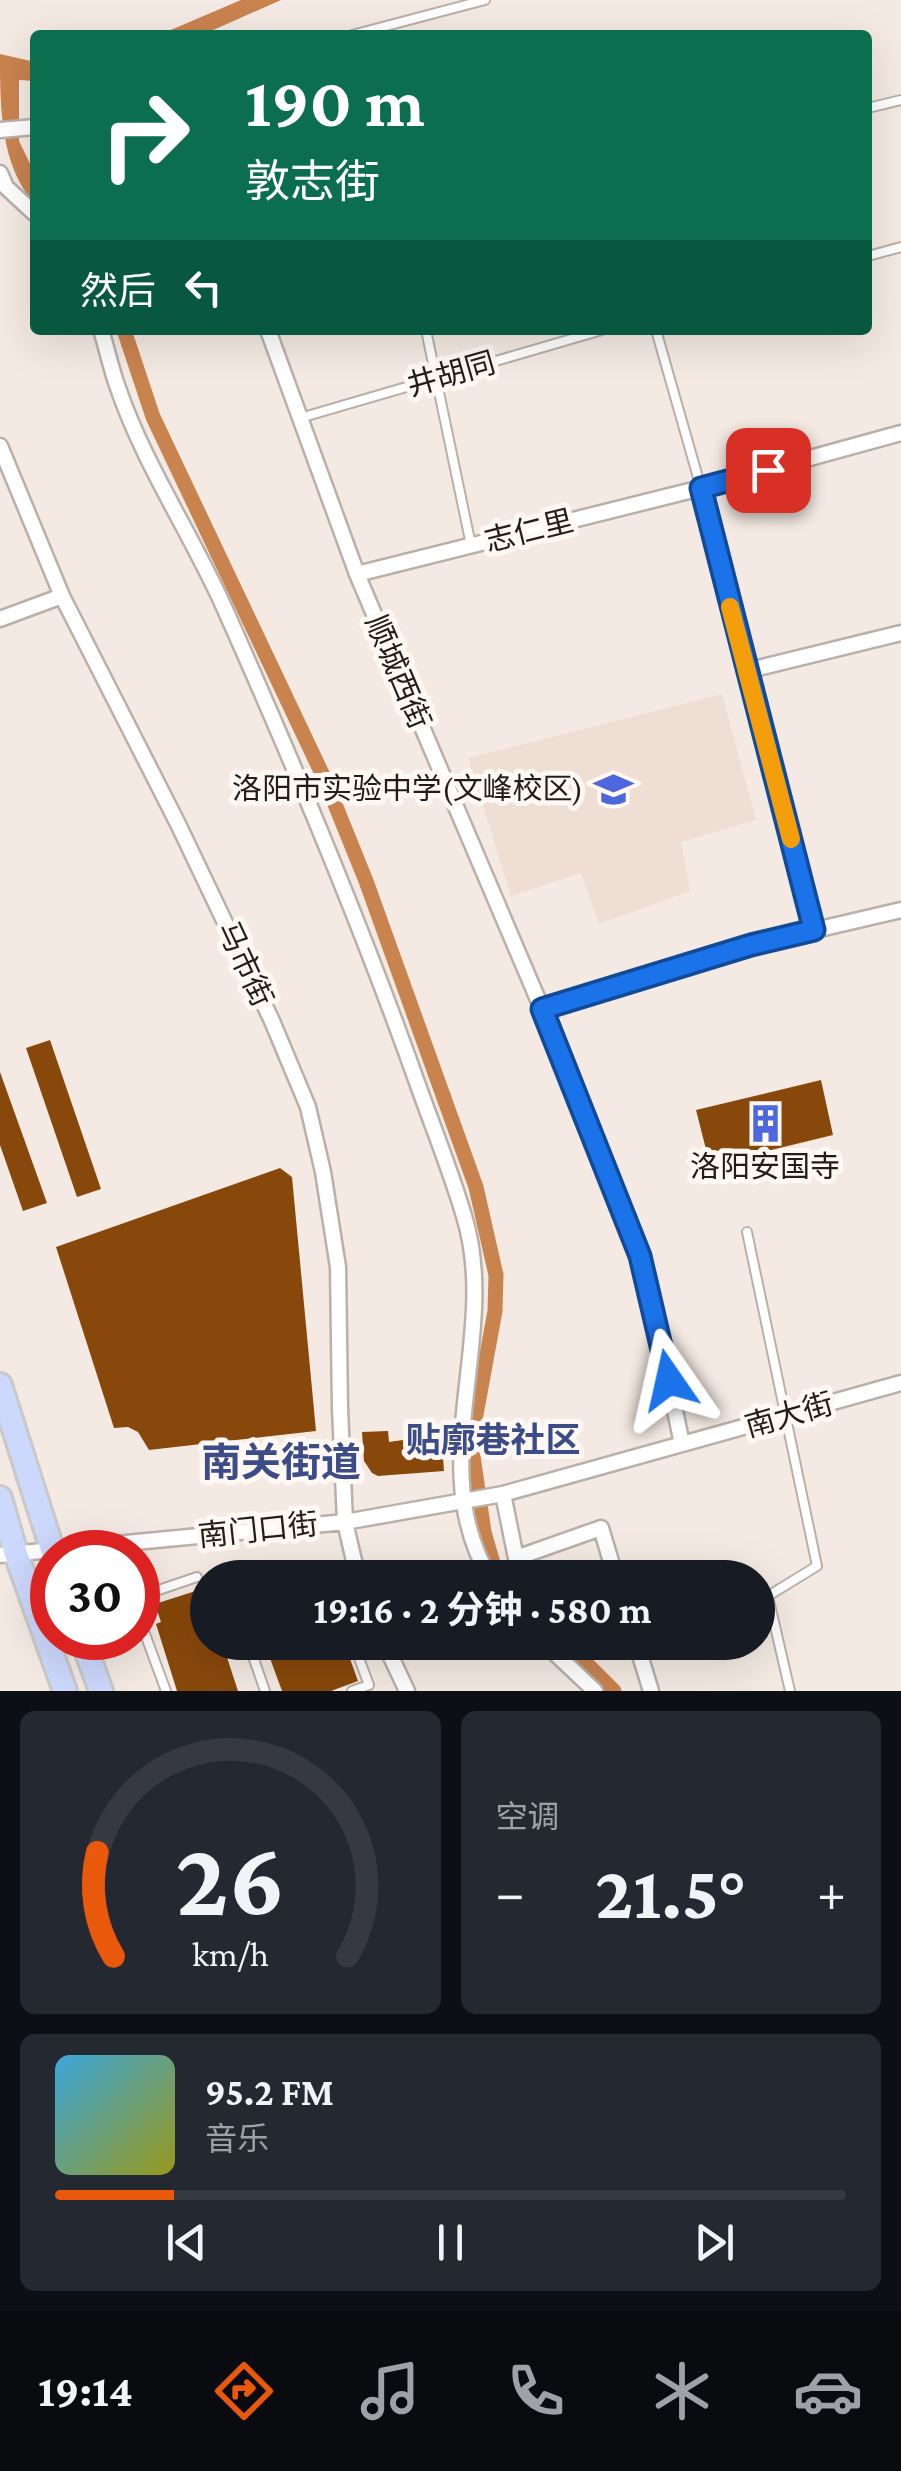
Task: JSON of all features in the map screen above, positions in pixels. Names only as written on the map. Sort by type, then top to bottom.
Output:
[{"type":"highway","points":[[0,1386],[46,1530]]},
{"type":"highway","points":[[0,1498],[8,1554],[65,1691]]},
{"type":"highway","points":[[90,1660],[101,1691]]},
{"type":"street","points":[[0,130],[30,126]]},
{"type":"street","points":[[0,173],[6,187],[30,209]]},
{"type":"street","points":[[102,335],[118,389],[136,431],[222,602],[333,860],[465,1219],[477,1292],[459,1449],[463,1502],[479,1560]]},
{"type":"street","name":"顺城西街","points":[[270,335],[356,574],[542,1009],[640,1256],[682,1444]]},
{"type":"street","name":"志仁里","points":[[356,574],[701,488],[901,433]]},
{"type":"street","name":"马市街","points":[[0,446],[62,596],[187,842],[308,1107],[338,1266],[345,1522],[354,1560]]},
{"type":"street","points":[[701,488],[814,930]]},
{"type":"street","points":[[0,619],[62,596]]},
{"type":"street","points":[[746,671],[901,633]]},
{"type":"street","points":[[542,1009],[751,945],[901,910]]},
{"type":"street","name":"南大街","points":[[502,1494],[901,1384]]},
{"type":"street","points":[[502,1494],[516,1558],[601,1528],[611,1560]]},
{"type":"street","name":"南门口街","points":[[160,1541],[345,1522],[502,1494]]},
{"type":"street","points":[[393,1660],[408,1691]]},
{"type":"street","points":[[562,1660],[594,1691]]},
{"type":"street","points":[[642,1660],[651,1691]]},
{"type":"lane","points":[[370,30],[485,0]]},
{"type":"lane","points":[[872,107],[901,100]]},
{"type":"lane","points":[[872,255],[901,247]]},
{"type":"lane","points":[[427,335],[471,545]]},
{"type":"lane","name":"井胡同","points":[[300,418],[585,335]]},
{"type":"lane","points":[[657,335],[701,488]]},
{"type":"lane","points":[[747,1232],[817,1566],[768,1596],[790,1691]]},
{"type":"lane","points":[[160,1590],[190,1579]]},
{"type":"lane","points":[[154,1660],[166,1691]]},
{"type":"lane","points":[[254,1660],[264,1691]]},
{"type":"lane","points":[[352,1691],[369,1685],[360,1660]]},
{"type":"shaded area","points":[[241,0],[281,0],[213,30],[171,30]]},
{"type":"shaded area","points":[[0,54],[30,61],[30,81],[19,80],[19,141],[30,164],[30,198],[15,172],[2,114]]},
{"type":"shaded area","name":"洛阳市实验中学(文峰校区)","points":[[722,694],[756,820],[681,842],[690,891],[599,924],[581,873],[511,896],[468,758]]},
{"type":"building","points":[[50,1040],[101,1189],[77,1197],[26,1048]]},
{"type":"building","points":[[0,1072],[47,1203],[23,1211],[0,1145]]},
{"type":"building","name":"洛阳安国寺","points":[[821,1080],[833,1135],[710,1165],[696,1110]]},
{"type":"building","points":[[280,1168],[292,1177],[316,1431],[149,1450],[138,1432],[128,1427],[114,1428],[56,1247]]},
{"type":"building","points":[[388,1431],[389,1442],[410,1439],[411,1446],[442,1444],[444,1471],[378,1476],[372,1473],[364,1461],[362,1432]]},
{"type":"building","points":[[190,1593],[190,1660],[228,1660],[238,1691],[177,1691],[160,1637],[160,1602]]},
{"type":"building","points":[[271,1660],[350,1660],[358,1681],[331,1691],[282,1691]]},
{"type":"waterway","points":[[126,335],[153,417],[326,782],[366,881],[476,1187],[496,1275],[495,1311],[471,1442],[484,1532],[492,1560]]},
{"type":"waterway","points":[[583,1660],[614,1691]]},
{"type":"slow traffic","points":[[730,607],[791,839]]},
{"type":"place","name":"洛阳市实验中学(文峰校区)","points":[[613,789]]},
{"type":"place","name":"洛阳安国寺","points":[[765,1123]]},
{"type":"district","name":"贴廓巷社区","points":[[493,1440]]},
{"type":"district","name":"南关街道","points":[[281,1462]]},
{"type":"route","points":[[669,1380],[640,1256],[542,1009],[751,945],[814,930],[701,488],[768,470]]}]
